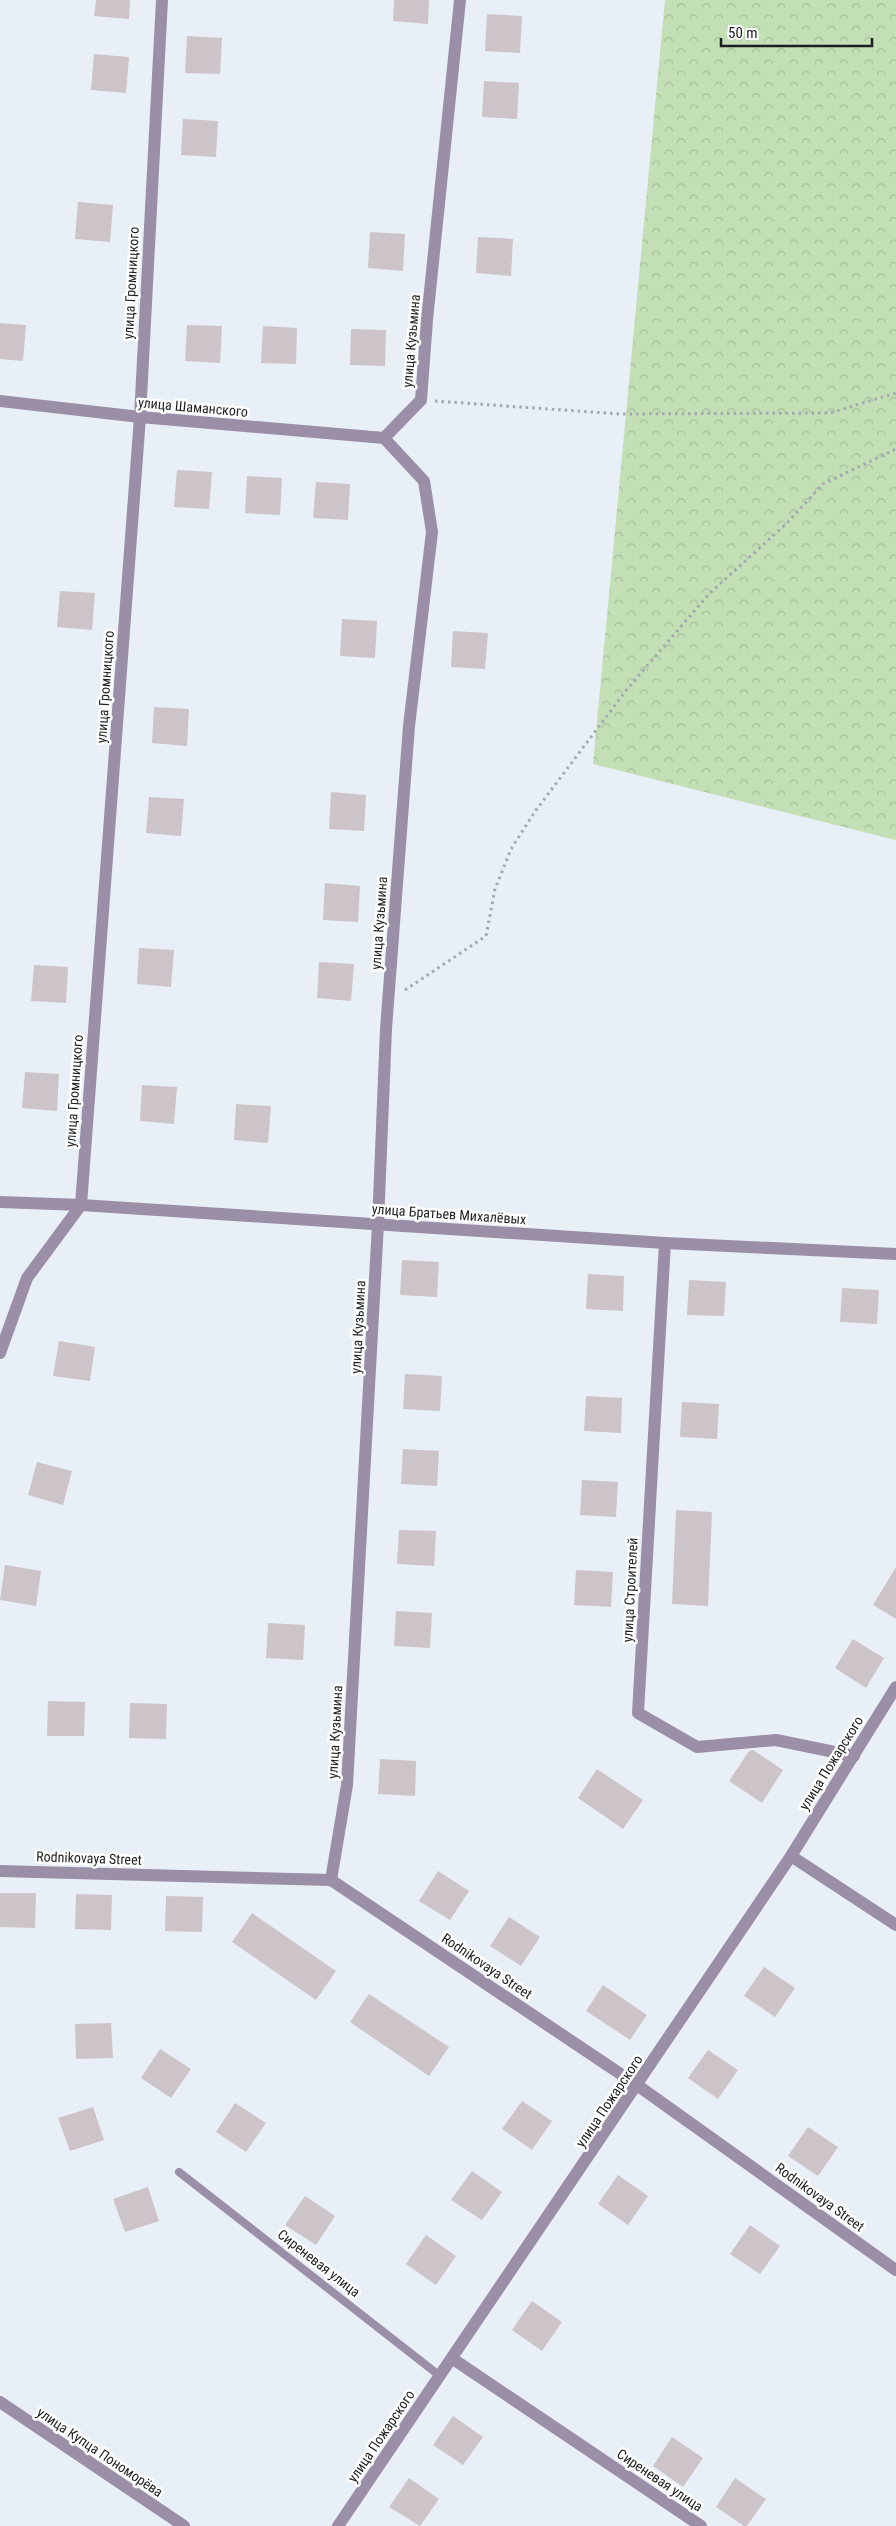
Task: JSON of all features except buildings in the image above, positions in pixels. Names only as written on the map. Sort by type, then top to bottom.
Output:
[{"type":"street","name":"улица Громницкого","points":[[81,1205],[140,417],[162,0]]},
{"type":"street","name":"улица Кузьмина","points":[[331,1880],[347,1785],[378,1224],[388,1001],[408,726],[432,532],[424,481],[384,438],[421,400],[427,320],[460,0]]},
{"type":"street","name":"улица Шаманского","points":[[0,401],[140,417],[384,438]]},
{"type":"street","name":"улица Братьев Михалёвых","points":[[0,1202],[81,1205],[665,1243],[896,1254]]},
{"type":"street","points":[[0,1354],[27,1278],[81,1205]]},
{"type":"street","name":"улица Строителей","points":[[665,1243],[638,1712],[697,1747],[776,1740],[854,1756]]},
{"type":"street","name":"улица Пожарского","points":[[338,2526],[453,2359],[791,1856],[896,1688]]},
{"type":"street","points":[[791,1856],[896,1925]]},
{"type":"street","name":"Rodnikovaya Street","points":[[0,1871],[331,1880],[638,2085],[896,2270]]},
{"type":"street","name":"Сиреневая улица","points":[[453,2359],[701,2526]]},
{"type":"street","name":"улица Купца Пономорёва","points":[[0,2402],[184,2526]]},
{"type":"lane","name":"Сиреневая улица","points":[[179,2172],[440,2376]]},
{"type":"path","points":[[421,400],[620,414],[830,413],[896,393]]},
{"type":"path","points":[[388,1001],[486,936],[495,889],[511,849],[536,810],[628,688],[709,594],[786,524],[823,484],[896,448]]},
{"type":"green space","points":[[665,0],[896,0],[896,840],[593,764]]}]
